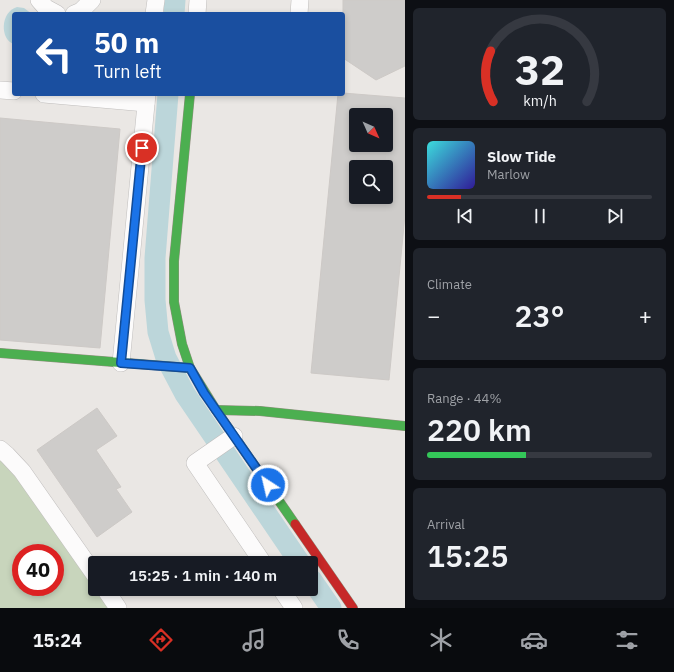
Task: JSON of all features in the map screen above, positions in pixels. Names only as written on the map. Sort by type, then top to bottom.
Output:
[{"type":"street","points":[[39,0],[46,8],[53,12]]},
{"type":"street","points":[[79,12],[92,0]]},
{"type":"street","points":[[154,12],[156,0]]},
{"type":"street","points":[[197,12],[198,0]]},
{"type":"street","points":[[299,12],[300,0]]},
{"type":"street","points":[[0,90],[12,91]]},
{"type":"street","points":[[100,96],[147,98],[121,363]]},
{"type":"street","points":[[190,96],[174,261],[174,302],[182,344],[190,368],[216,410],[353,608]]},
{"type":"street","points":[[0,353],[190,368]]},
{"type":"street","points":[[216,410],[260,411],[405,426]]},
{"type":"street","points":[[234,436],[195,463],[258,556]]},
{"type":"street","points":[[0,449],[22,471],[88,565]]},
{"type":"street","points":[[110,596],[118,608]]},
{"type":"street","points":[[286,596],[294,608]]},
{"type":"green space","points":[[0,460],[14,470],[88,579],[88,596],[100,596],[108,608],[0,608]]},
{"type":"water","points":[[17,7],[24,8],[29,12],[12,12],[12,43],[6,37],[4,32],[5,20],[7,14]]},
{"type":"building","points":[[343,0],[405,0],[405,66],[376,80],[345,59],[345,12],[343,12]]},
{"type":"building","points":[[345,93],[405,98],[405,215],[389,380],[311,373],[338,96],[345,96]]},
{"type":"building","points":[[0,118],[120,129],[100,348],[0,340]]},
{"type":"building","points":[[97,408],[117,436],[96,450],[121,487],[116,489],[132,512],[97,537],[37,450]]},
{"type":"waterway","points":[[174,12],[175,0]]},
{"type":"waterway","points":[[168,96],[155,258],[155,300],[158,332],[166,358],[185,394],[295,556]]},
{"type":"waterway","points":[[318,589],[331,608]]},
{"type":"traffic: fast","points":[[190,96],[174,261],[174,302],[182,344],[190,368],[216,410]]},
{"type":"traffic: fast","points":[[0,353],[190,368]]},
{"type":"traffic: fast","points":[[295,524],[216,410],[260,411],[405,426]]},
{"type":"traffic: jam","points":[[295,524],[353,608]]},
{"type":"route","points":[[142,148],[121,363],[190,368],[204,393],[268,485]]}]
